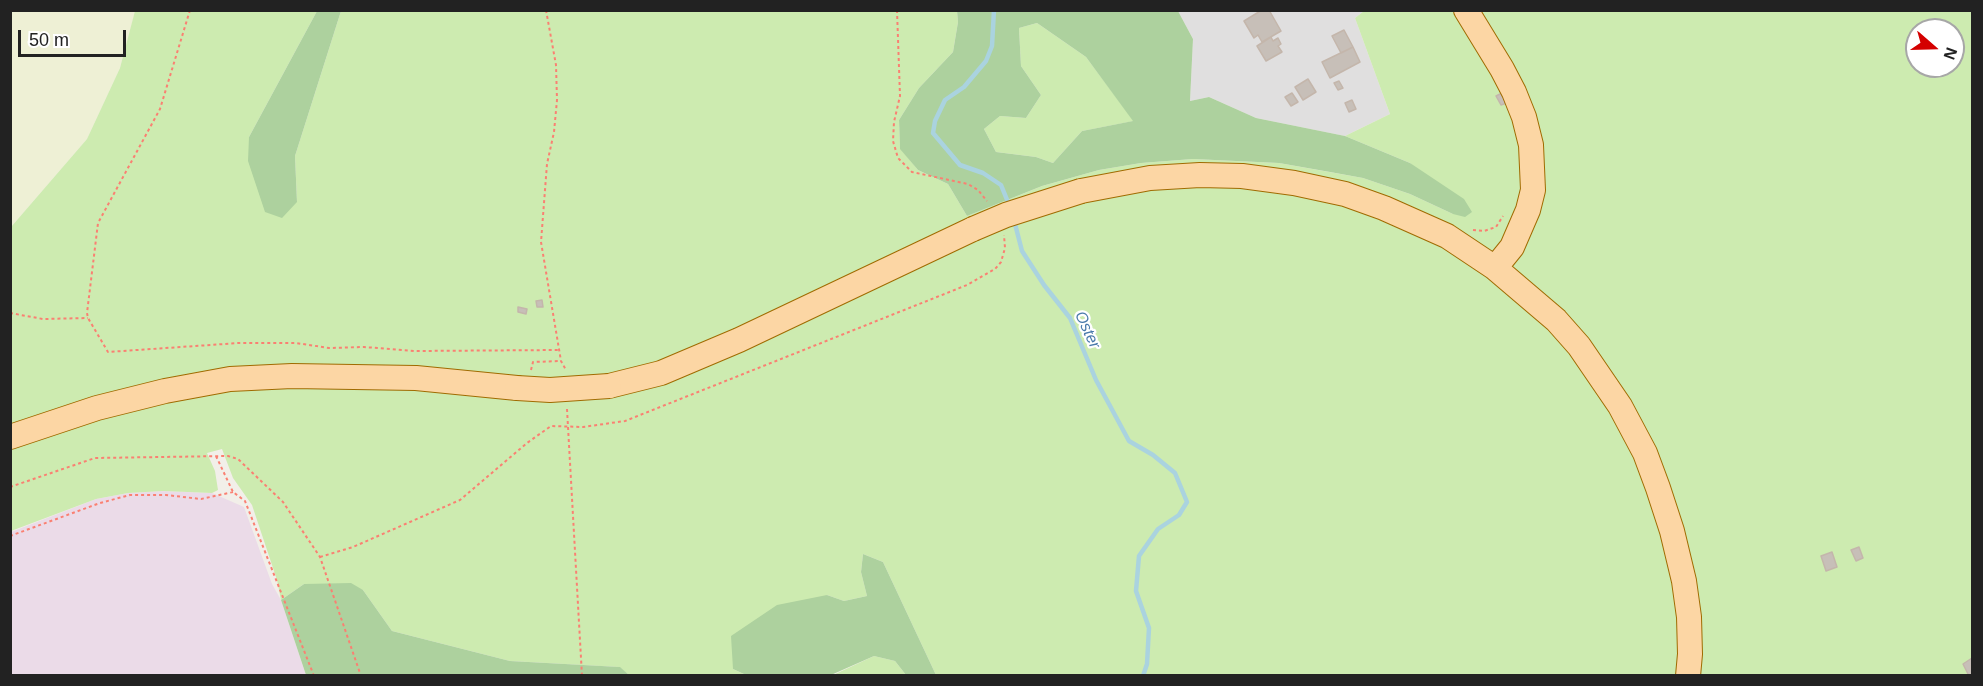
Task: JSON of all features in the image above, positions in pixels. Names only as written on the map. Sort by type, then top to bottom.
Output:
[{"type":"main road","points":[[1466,10],[1514,92],[1524,117],[1534,167],[1533,190],[1528,210],[1512,247],[1496,268]]},
{"type":"main road","points":[[10,437],[97,408],[165,391],[230,379],[292,376],[416,378],[550,390],[609,386],[661,373],[740,340],[973,229],[1006,215],[1081,191],[1150,178],[1200,176],[1242,176],[1294,183],[1345,194],[1384,208],[1447,236],[1496,268],[1556,320],[1579,346],[1620,406],[1645,453],[1669,520],[1684,581],[1689,617],[1688,675]]},
{"type":"path","points":[[190,10],[160,109],[98,223],[88,318],[108,352],[239,343],[296,343],[329,348],[364,347],[416,351],[560,350]]},
{"type":"path","points":[[546,10],[556,64],[558,100],[547,164],[542,242],[561,361],[566,369]]},
{"type":"path","points":[[10,313],[44,319],[88,318]]},
{"type":"path","points":[[533,362],[561,361]]},
{"type":"path","points":[[320,558],[353,547],[460,500],[527,442],[551,426],[568,426],[582,675]]},
{"type":"path","points":[[216,456],[233,492],[245,501],[314,675]]},
{"type":"path","points":[[10,487],[95,458],[228,456],[238,459],[283,502],[320,558],[361,675]]},
{"type":"path","points":[[10,536],[100,503],[130,495],[166,495],[201,500],[233,492]]},
{"type":"shaded area","points":[[1178,11],[1364,11],[1355,18],[1390,114],[1345,136],[1256,118],[1209,97],[1190,101],[1193,39]]},
{"type":"shaded area","points":[[163,491],[212,493],[244,507],[272,584],[281,600],[306,675],[11,676],[11,532],[96,499],[128,493]]},
{"type":"green space","points":[[11,11],[135,11],[135,13],[120,68],[87,139],[11,227]]},
{"type":"green space","points":[[135,11],[317,11],[249,137],[297,202],[295,156],[341,11],[957,11],[958,22],[953,52],[919,88],[899,120],[900,148],[918,170],[948,184],[967,216],[1042,186],[1099,170],[1141,163],[1193,159],[1279,163],[1363,178],[1410,194],[1453,214],[1410,163],[1345,136],[1390,114],[1355,18],[1364,11],[1972,11],[1972,675],[936,675],[883,562],[863,554],[861,572],[867,596],[844,601],[827,595],[733,669],[746,675],[629,675],[619,667],[510,661],[392,631],[363,590],[304,584],[281,600],[277,580],[252,505],[233,478],[222,449],[207,453],[215,471],[218,490],[212,493],[163,491],[128,493],[96,499],[11,531],[11,227],[87,139],[120,68]]},
{"type":"green space","points":[[317,11],[341,11],[295,156],[297,202],[282,218],[265,212],[248,161],[249,137]]},
{"type":"green space","points":[[957,11],[1178,11],[1193,39],[1190,101],[1209,97],[1256,118],[1345,136],[1410,163],[1464,199],[1472,212],[1465,217],[1453,214],[1410,194],[1363,178],[1279,163],[1193,159],[1141,163],[1099,170],[1042,186],[967,216],[948,184],[918,170],[900,149],[899,120],[919,88],[953,52],[958,22]],"holes":[[[1037,23],[1086,57],[1133,121],[1082,131],[1053,163],[1036,157],[996,152],[984,129],[1000,116],[1026,118],[1041,95],[1021,66],[1019,28]]]},
{"type":"green space","points":[[1037,23],[1086,57],[1134,121],[1082,131],[1053,163],[1036,157],[996,152],[984,129],[1000,116],[1026,118],[1041,95],[1021,66],[1019,28]]},
{"type":"green space","points":[[863,554],[883,562],[936,675],[906,675],[895,661],[874,656],[831,675],[746,675],[733,669],[731,636],[777,605],[827,595],[844,601],[867,596],[861,572]]},
{"type":"green space","points":[[351,583],[363,590],[392,631],[510,661],[620,667],[629,675],[306,675],[281,600],[304,584]]},
{"type":"green space","points":[[874,656],[895,661],[906,675],[831,676]]},
{"type":"building","points":[[1262,10],[1269,10],[1281,31],[1262,42],[1258,35],[1254,38],[1244,21]]},
{"type":"building","points":[[1344,30],[1353,47],[1341,53],[1332,36]]},
{"type":"building","points":[[1271,37],[1273,41],[1278,38],[1281,44],[1278,46],[1282,52],[1266,61],[1257,46]]},
{"type":"building","points":[[1353,47],[1360,62],[1330,78],[1322,62]]},
{"type":"building","points":[[1308,79],[1316,92],[1303,100],[1295,87]]},
{"type":"building","points":[[1339,81],[1343,88],[1338,90],[1334,83]]},
{"type":"building","points":[[1292,93],[1298,102],[1291,106],[1285,97]]},
{"type":"building","points":[[1502,93],[1507,103],[1501,105],[1496,96]]},
{"type":"building","points":[[1352,100],[1356,109],[1349,112],[1345,103]]},
{"type":"building","points":[[542,300],[543,307],[537,307],[536,301]]},
{"type":"building","points":[[518,307],[527,309],[526,314],[518,312]]},
{"type":"building","points":[[1859,547],[1863,558],[1856,561],[1851,550]]},
{"type":"building","points":[[1832,552],[1837,567],[1826,571],[1821,556]]},
{"type":"building","points":[[1972,658],[1972,674],[1969,676],[1963,664]]},
{"type":"waterway","name":"Oster","points":[[994,10],[992,46],[986,61],[964,87],[945,100],[935,121],[933,133],[960,165],[983,173],[1001,185],[1010,207]]},
{"type":"waterway","name":"Oster","points":[[1014,220],[1022,251],[1044,285],[1070,318],[1096,380],[1129,441],[1153,455],[1175,473],[1187,502],[1179,515],[1158,529],[1139,556],[1136,591],[1149,628],[1147,664],[1143,676]]}]
